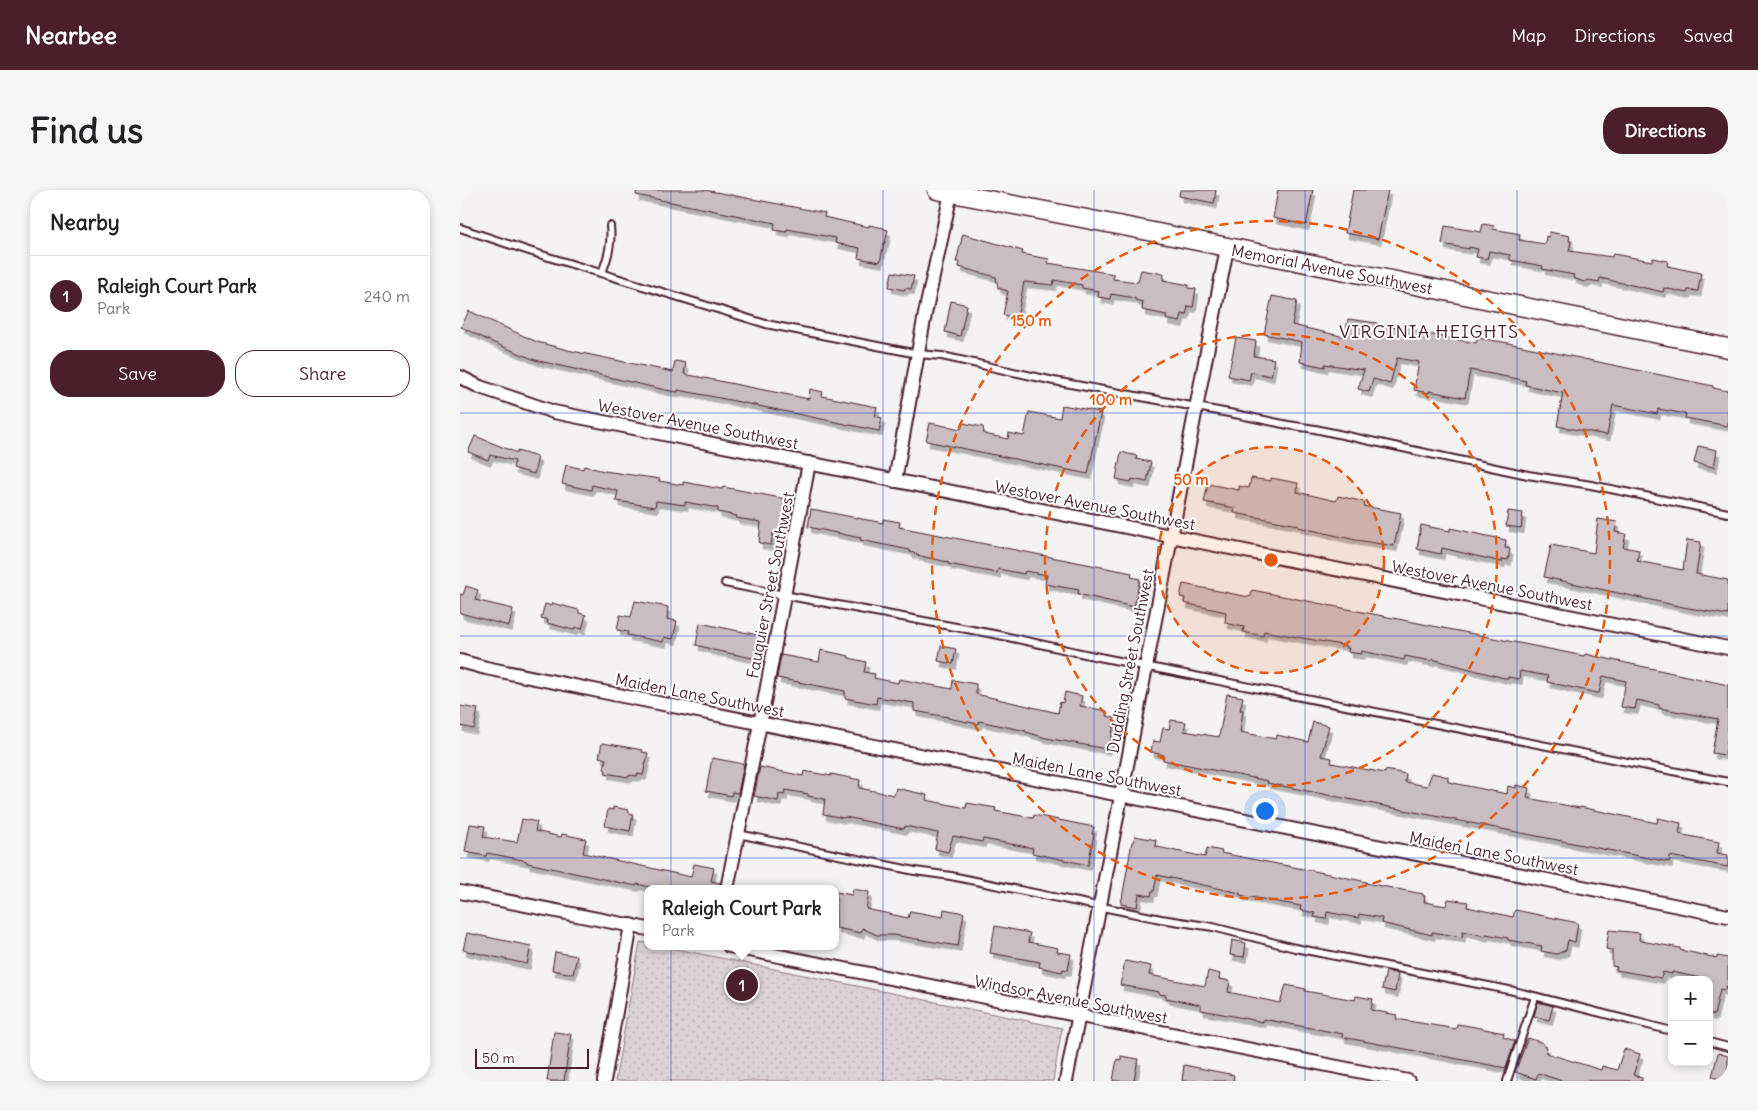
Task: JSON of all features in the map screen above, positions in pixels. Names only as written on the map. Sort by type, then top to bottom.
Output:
[{"type":"street","name":"Memorial Avenue Southwest","points":[[944,191],[1128,226],[1227,248],[1728,348]]},
{"type":"street","points":[[895,481],[918,354],[944,191]]},
{"type":"street","name":"Dudding Street Southwest","points":[[1066,1081],[1227,248]]},
{"type":"street","name":"Westover Avenue Southwest","points":[[460,377],[480,387],[554,412],[1728,648]]},
{"type":"street","name":"Fauquier Street Southwest","points":[[728,885],[809,463]]},
{"type":"street","name":"Maiden Lane Southwest","points":[[460,661],[486,668],[760,724],[1728,916]]},
{"type":"street","points":[[460,892],[644,928]]},
{"type":"street","points":[[604,1081],[632,925]]},
{"type":"street","name":"Windsor Avenue Southwest","points":[[749,950],[1078,1017],[1408,1081]]},
{"type":"lane","points":[[602,274],[608,256],[611,238],[610,226]]},
{"type":"lane","points":[[460,228],[766,324],[918,354],[942,356],[1054,381],[1315,429],[1528,475],[1591,485],[1728,513]]},
{"type":"lane","points":[[725,583],[999,635],[1728,782]]},
{"type":"lane","points":[[738,834],[915,871],[951,876],[1213,927],[1295,948],[1535,997],[1668,1030]]},
{"type":"lane","points":[[1507,1081],[1535,997]]},
{"type":"lane","points":[[1713,1043],[1728,1047]]},
{"type":"shaded area","points":[[640,942],[644,942],[644,950],[682,950],[1062,1028],[1053,1081],[615,1081]]},
{"type":"building","points":[[637,190],[705,190],[825,213],[824,217],[888,230],[880,262],[858,258],[860,248],[835,243],[836,238],[787,229],[786,232],[774,230],[775,223],[636,195]]},
{"type":"building","points":[[1180,190],[1216,190],[1214,203],[1179,196]]},
{"type":"building","points":[[1278,190],[1313,190],[1306,225],[1273,218]]},
{"type":"building","points":[[1353,190],[1388,190],[1378,239],[1345,233]]},
{"type":"building","points":[[1483,224],[1494,226],[1493,229],[1520,234],[1519,240],[1545,244],[1546,236],[1549,237],[1549,232],[1570,236],[1569,251],[1612,257],[1613,254],[1652,261],[1653,258],[1668,261],[1667,266],[1701,273],[1698,291],[1688,290],[1687,293],[1664,288],[1663,292],[1600,278],[1599,282],[1589,280],[1584,282],[1573,278],[1574,275],[1542,269],[1543,266],[1510,260],[1510,255],[1489,251],[1487,259],[1476,257],[1478,249],[1442,244],[1445,226],[1481,232]]},
{"type":"building","points":[[963,234],[1023,251],[1022,254],[1049,259],[1048,263],[1114,274],[1113,279],[1138,282],[1141,270],[1164,274],[1163,280],[1189,285],[1188,288],[1196,289],[1193,307],[1188,306],[1186,315],[1182,314],[1180,322],[1166,319],[1167,315],[1142,310],[1143,302],[1135,300],[1135,298],[1111,294],[1110,299],[1098,297],[1099,291],[1082,288],[1082,285],[1054,280],[1053,285],[1024,282],[1017,318],[1003,315],[1008,291],[998,288],[996,277],[959,267],[960,262],[956,262]]},
{"type":"building","points":[[892,272],[914,276],[911,289],[905,288],[904,290],[889,287]]},
{"type":"building","points":[[1272,296],[1297,301],[1292,325],[1345,337],[1348,319],[1402,329],[1403,323],[1414,325],[1413,331],[1476,343],[1478,338],[1503,342],[1713,386],[1713,388],[1728,391],[1728,426],[1685,418],[1686,414],[1658,409],[1657,414],[1613,405],[1607,435],[1557,426],[1563,393],[1525,385],[1526,381],[1518,379],[1470,370],[1465,398],[1414,390],[1419,362],[1397,358],[1390,384],[1373,379],[1369,392],[1358,389],[1364,370],[1325,364],[1325,367],[1300,362],[1302,342],[1264,334]]},
{"type":"building","points":[[951,301],[967,305],[960,336],[945,332]]},
{"type":"building","points":[[469,311],[537,342],[572,351],[673,372],[675,361],[686,363],[684,374],[809,399],[810,389],[823,392],[822,396],[877,407],[875,416],[882,418],[879,431],[720,398],[678,390],[678,392],[665,390],[535,360],[461,327]]},
{"type":"building","points":[[1236,338],[1256,341],[1254,356],[1274,359],[1271,376],[1251,372],[1249,380],[1228,376]]},
{"type":"building","points":[[1062,405],[1101,412],[1088,474],[926,441],[930,423],[961,429],[963,423],[983,427],[984,434],[1008,439],[1009,433],[1024,436],[1029,412],[1060,418]]},
{"type":"building","points":[[475,436],[517,453],[517,451],[538,457],[534,474],[513,468],[515,461],[490,455],[488,460],[468,452]]},
{"type":"building","points":[[1698,446],[1717,450],[1714,467],[1694,463]]},
{"type":"building","points":[[1121,452],[1137,456],[1136,459],[1151,462],[1147,482],[1132,479],[1131,482],[1116,479]]},
{"type":"building","points":[[566,465],[583,469],[584,466],[604,471],[660,479],[659,481],[683,485],[683,482],[722,489],[723,487],[791,500],[789,512],[786,511],[782,535],[773,533],[771,545],[759,543],[761,522],[736,518],[737,516],[718,512],[718,508],[685,502],[685,505],[656,501],[655,507],[616,501],[618,491],[592,485],[591,490],[562,484]]},
{"type":"building","points":[[1251,478],[1271,481],[1271,478],[1298,483],[1297,492],[1336,501],[1338,496],[1365,502],[1364,506],[1401,513],[1394,546],[1356,540],[1298,527],[1298,525],[1234,513],[1235,508],[1204,502],[1208,484],[1239,490],[1239,486],[1249,488]]},
{"type":"building","points":[[811,509],[883,523],[883,519],[900,522],[899,527],[1132,573],[1131,577],[1140,579],[1134,607],[1078,594],[1079,590],[1045,584],[1047,575],[1025,571],[1024,574],[998,569],[997,573],[948,564],[948,562],[916,555],[910,552],[910,550],[808,527]]},
{"type":"building","points":[[1508,511],[1523,513],[1521,528],[1506,526]]},
{"type":"building","points":[[1598,519],[1617,522],[1615,532],[1626,534],[1623,547],[1639,550],[1637,561],[1683,570],[1687,540],[1701,542],[1696,574],[1728,580],[1728,615],[1544,577],[1551,545],[1594,553]]},
{"type":"building","points":[[1421,525],[1450,531],[1450,528],[1506,540],[1505,548],[1510,549],[1508,560],[1502,559],[1502,562],[1442,548],[1441,554],[1417,549]]},
{"type":"building","points":[[1183,584],[1249,597],[1252,590],[1584,656],[1585,654],[1728,685],[1728,735],[1725,755],[1712,753],[1718,719],[1659,708],[1659,705],[1637,700],[1635,709],[1621,707],[1626,681],[1603,676],[1599,693],[1597,693],[1547,682],[1548,676],[1520,671],[1519,679],[1508,677],[1508,679],[1432,659],[1431,661],[1405,656],[1404,660],[1362,651],[1361,654],[1348,652],[1349,648],[1346,648],[1347,646],[1264,631],[1263,636],[1243,632],[1244,627],[1225,623],[1226,612],[1184,603],[1185,598],[1180,597]]},
{"type":"building","points":[[466,586],[478,590],[475,600],[513,609],[509,626],[460,613],[460,594],[463,595]]},
{"type":"building","points":[[635,601],[668,607],[667,619],[677,621],[673,639],[664,637],[663,642],[627,635],[628,632],[617,630],[620,615],[631,617]]},
{"type":"building","points":[[552,603],[579,610],[579,613],[586,615],[582,629],[575,627],[574,630],[547,623],[548,620],[541,618],[545,604],[552,606]]},
{"type":"building","points":[[700,623],[763,636],[758,659],[696,645]]},
{"type":"building","points":[[941,646],[956,649],[953,664],[938,661]]},
{"type":"building","points":[[821,650],[866,662],[864,672],[875,674],[874,678],[898,683],[899,679],[952,689],[953,680],[976,684],[976,694],[1058,713],[1060,702],[1063,703],[1065,692],[1082,696],[1080,706],[1107,711],[1106,716],[1115,718],[1110,745],[1108,744],[1107,749],[1046,738],[1026,731],[979,721],[978,724],[914,711],[914,703],[877,697],[876,704],[845,698],[845,691],[777,678],[781,655],[819,662]]},
{"type":"building","points":[[1227,694],[1243,697],[1240,710],[1243,710],[1240,732],[1276,739],[1277,735],[1308,742],[1313,722],[1329,726],[1321,756],[1332,758],[1331,763],[1385,773],[1385,770],[1406,774],[1405,782],[1427,786],[1432,773],[1448,777],[1448,782],[1507,794],[1508,786],[1516,788],[1516,785],[1529,788],[1527,798],[1657,823],[1658,818],[1681,823],[1679,834],[1719,842],[1717,853],[1728,855],[1728,867],[1670,856],[1669,862],[1267,783],[1268,781],[1163,760],[1164,755],[1151,752],[1153,741],[1160,742],[1163,728],[1169,729],[1171,720],[1186,722],[1184,731],[1219,737]]},
{"type":"building","points":[[460,706],[478,709],[474,729],[460,726]]},
{"type":"building","points":[[602,743],[642,750],[642,752],[648,753],[643,775],[630,775],[629,777],[605,773],[606,759],[599,757]]},
{"type":"building","points":[[712,758],[744,764],[738,793],[732,792],[731,796],[706,791]]},
{"type":"building","points":[[760,767],[803,776],[804,771],[831,776],[831,774],[860,780],[859,788],[894,795],[896,788],[927,795],[926,800],[966,808],[967,803],[996,808],[995,811],[1033,818],[1034,815],[1094,827],[1088,865],[1032,853],[1033,848],[983,839],[982,842],[953,836],[948,852],[935,849],[938,833],[905,826],[904,829],[823,814],[825,799],[808,796],[808,794],[785,790],[784,795],[779,794],[778,801],[754,796]]},
{"type":"building","points":[[613,807],[629,810],[629,813],[633,814],[630,831],[605,826],[608,809],[613,810]]},
{"type":"building","points":[[522,819],[537,822],[535,831],[561,837],[562,834],[586,839],[583,853],[691,877],[694,864],[714,868],[711,881],[720,883],[720,885],[637,884],[636,886],[527,863],[527,861],[503,856],[487,853],[486,856],[465,852],[470,824],[485,826],[483,837],[517,842]]},
{"type":"building","points":[[1135,836],[1156,840],[1155,846],[1157,847],[1205,857],[1207,848],[1222,851],[1221,853],[1423,894],[1425,896],[1424,902],[1446,906],[1448,899],[1468,902],[1467,907],[1513,917],[1515,910],[1578,923],[1575,942],[1568,940],[1566,950],[1557,954],[1541,951],[1542,946],[1486,934],[1485,936],[1463,931],[1462,937],[1432,932],[1432,935],[1381,923],[1382,918],[1359,914],[1358,918],[1327,912],[1326,919],[1314,917],[1315,913],[1300,910],[1301,906],[1240,895],[1240,893],[1157,875],[1154,891],[1152,891],[1151,896],[1139,894],[1137,907],[1121,904],[1132,842]]},
{"type":"building","points":[[853,889],[869,892],[866,909],[908,918],[910,911],[943,917],[944,909],[964,913],[958,946],[893,935],[877,935],[862,928],[861,933],[839,929],[839,893],[852,895]]},
{"type":"building","points":[[995,926],[1030,933],[1028,942],[1058,948],[1057,952],[1071,954],[1068,970],[1063,969],[1062,972],[1039,967],[1040,962],[990,953]]},
{"type":"building","points":[[1609,930],[1640,933],[1639,940],[1641,941],[1680,948],[1680,950],[1717,958],[1717,956],[1728,958],[1728,987],[1726,986],[1725,990],[1720,989],[1713,1015],[1713,976],[1690,976],[1663,972],[1661,978],[1616,970],[1617,967],[1612,966],[1612,950],[1606,949]]},
{"type":"building","points":[[467,933],[531,946],[527,964],[463,950]]},
{"type":"building","points":[[1232,940],[1246,943],[1244,957],[1230,955]]},
{"type":"building","points":[[555,952],[577,956],[573,974],[552,970]]},
{"type":"building","points":[[1125,961],[1151,966],[1149,975],[1205,986],[1208,971],[1220,974],[1219,979],[1230,981],[1228,992],[1280,1003],[1286,985],[1306,989],[1305,991],[1355,1000],[1356,996],[1373,999],[1371,1010],[1397,1015],[1396,1019],[1456,1029],[1457,1024],[1470,1026],[1504,1033],[1503,1037],[1515,1041],[1506,1068],[1342,1037],[1343,1034],[1201,1010],[1201,1005],[1166,998],[1166,995],[1159,994],[1159,992],[1120,985]]},
{"type":"building","points":[[1386,971],[1398,974],[1395,992],[1382,989]]},
{"type":"building","points":[[1538,1002],[1553,1006],[1549,1020],[1534,1016]]},
{"type":"building","points":[[554,1032],[571,1034],[564,1081],[547,1081]]},
{"type":"building","points":[[1528,1038],[1543,1043],[1547,1047],[1546,1053],[1601,1070],[1602,1066],[1617,1070],[1624,1049],[1640,1054],[1633,1075],[1642,1078],[1642,1081],[1562,1081],[1538,1073],[1536,1079],[1515,1072]]},
{"type":"building","points":[[1718,1053],[1728,1056],[1728,1081],[1712,1077]]},
{"type":"building","points":[[1121,1056],[1138,1059],[1134,1081],[1113,1081],[1117,1059],[1121,1060]]},
{"type":"building","points":[[1184,1065],[1234,1075],[1233,1081],[1182,1081]]},
{"type":"place","name":"Raleigh Court Park","points":[[742,985]]},
{"type":"district","name":"VIRGINIA HEIGHTS","points":[[1429,332]]}]
